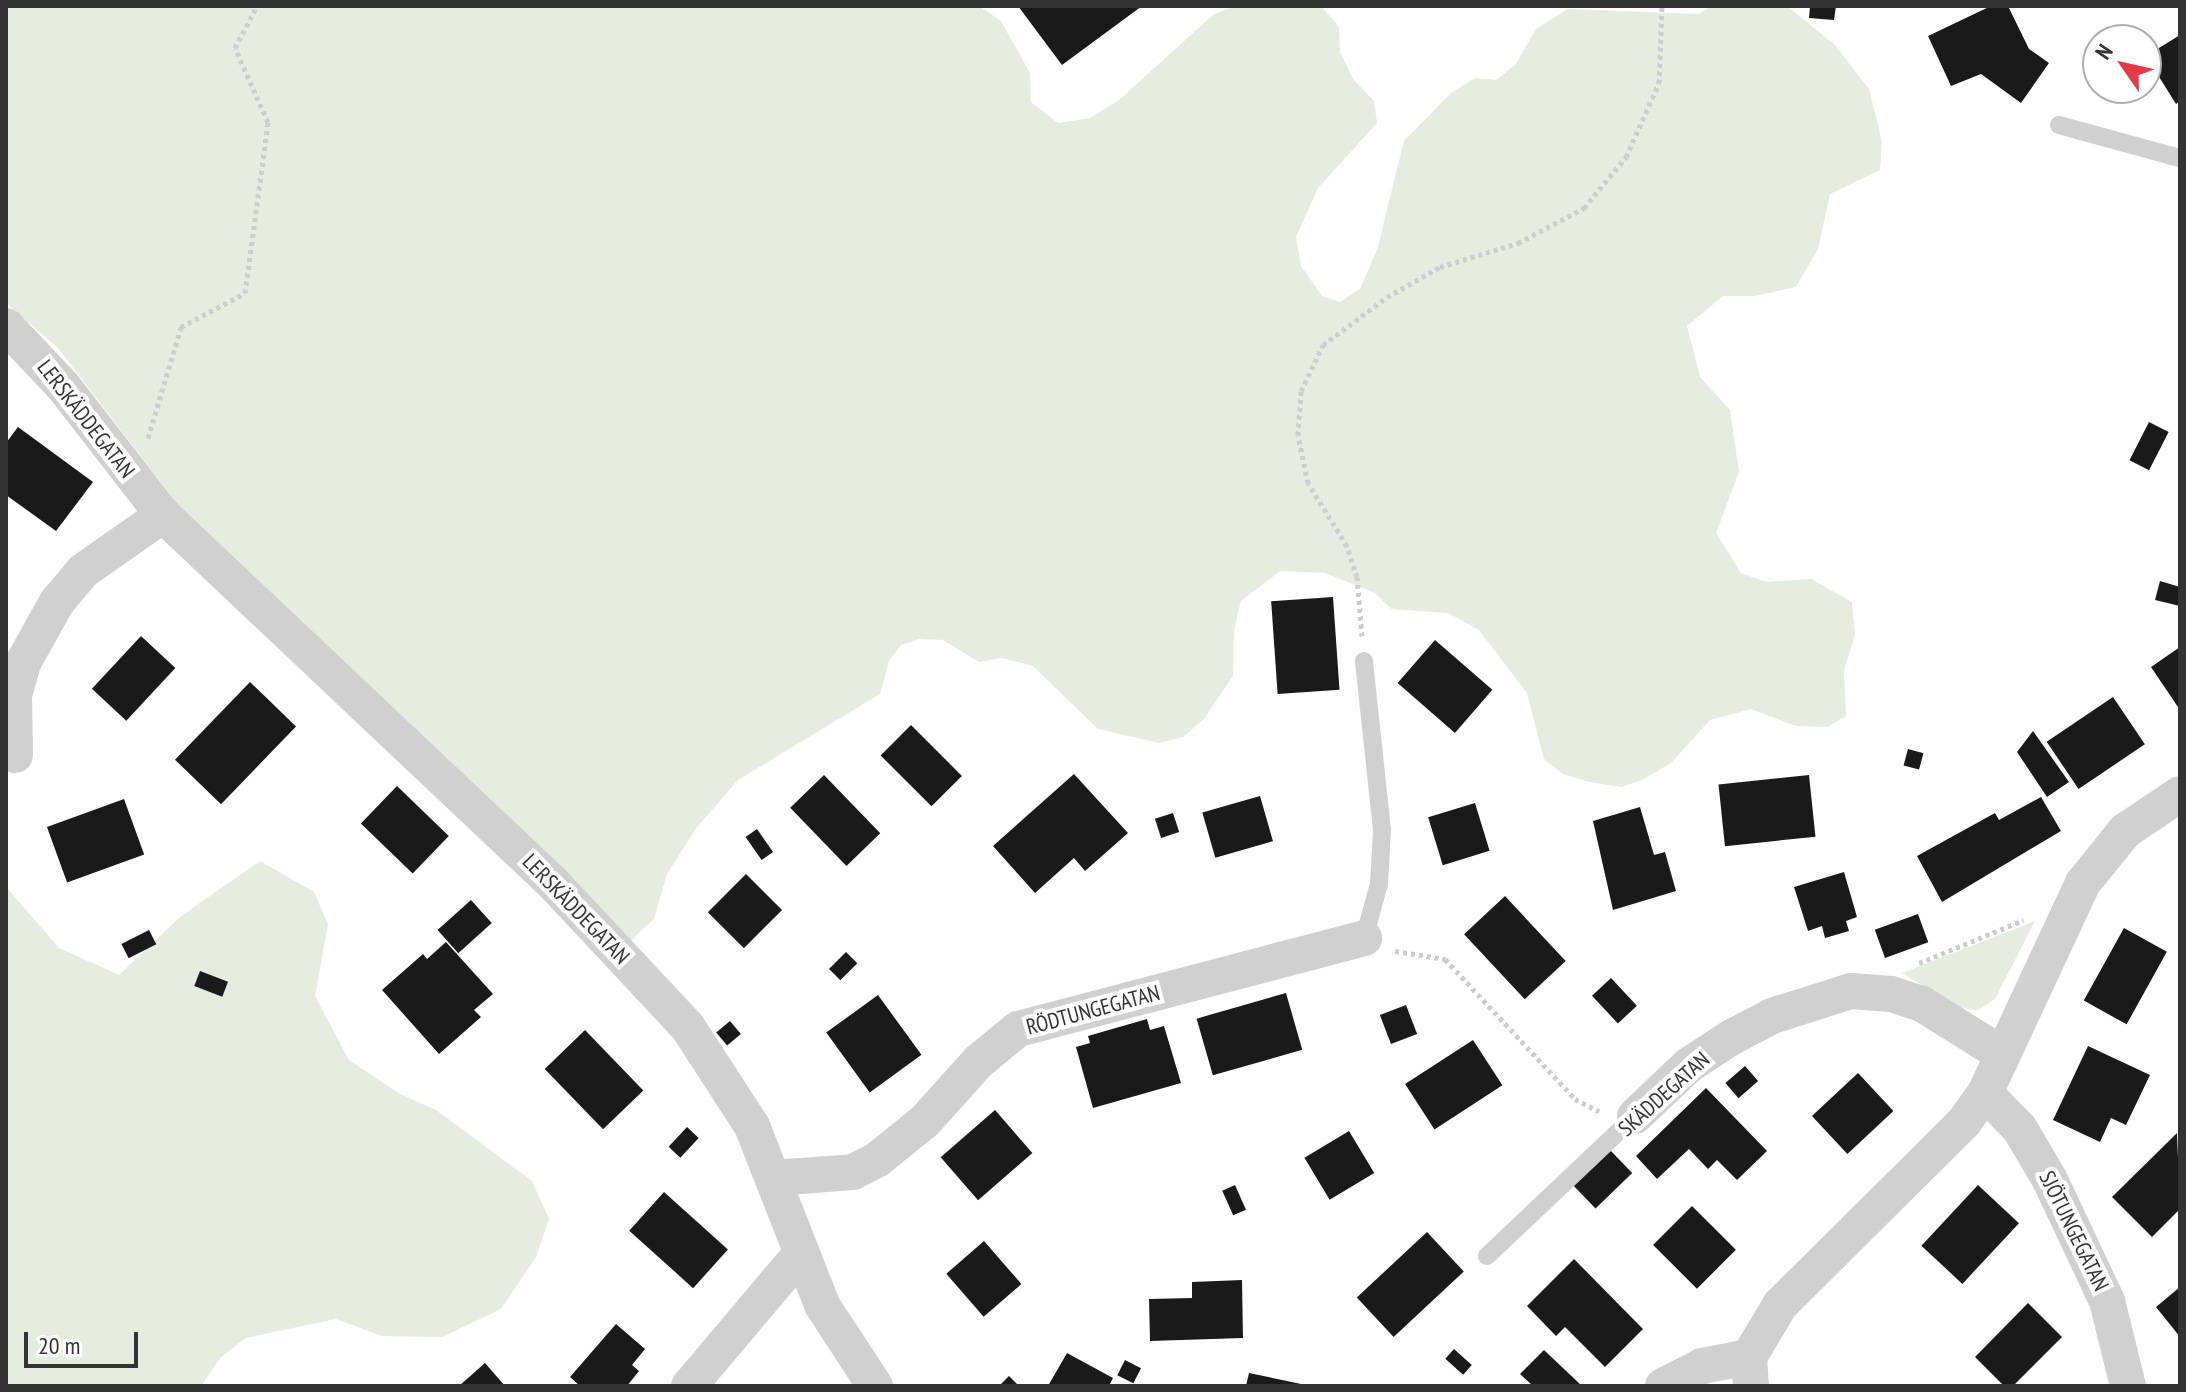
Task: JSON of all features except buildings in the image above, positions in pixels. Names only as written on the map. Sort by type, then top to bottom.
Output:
[{"type":"street","name":"LERSKÄDDEGATAN","points":[[6,326],[63,386],[163,515],[543,873],[663,999],[733,1091],[774,1178],[799,1256],[835,1328],[875,1386]]},
{"type":"street","points":[[15,755],[14,695],[24,661],[57,602],[83,571],[163,515]]},
{"type":"street","points":[[1663,1386],[1702,1366],[1750,1372],[1780,1305],[1964,1122],[1985,1093],[2072,900],[2125,831],[2180,794]]},
{"type":"street","name":"RÖDTUNGEGATAN","points":[[774,1178],[853,1172],[878,1159],[925,1121],[978,1062],[1018,1029],[1364,938]]},
{"type":"street","name":"SKÄDDEGATAN","points":[[1635,1116],[1689,1065],[1732,1037],[1772,1016],[1851,991],[1891,994],[1922,1004],[2002,1054]]},
{"type":"street","name":"SJÖTUNGEGATAN","points":[[1985,1093],[2020,1129],[2050,1180],[2107,1301],[2128,1386]]},
{"type":"street","points":[[689,1386],[799,1256]]},
{"type":"lane","points":[[2059,125],[2180,158]]},
{"type":"lane","points":[[1364,661],[1382,830],[1379,884],[1364,938]]},
{"type":"lane","name":"SKÄDDEGATAN","points":[[1487,1256],[1635,1116]]},
{"type":"path","points":[[135,481],[181,327],[245,293],[268,122],[235,48],[257,6]]},
{"type":"path","points":[[1364,661],[1357,577],[1347,546],[1308,483],[1298,435],[1301,391],[1323,345],[1387,297],[1440,267],[1518,243],[1584,208],[1626,157],[1659,83],[1662,6]]},
{"type":"path","points":[[1910,967],[2072,900]]},
{"type":"path","points":[[1364,938],[1394,951],[1445,959],[1575,1099],[1602,1113],[1635,1116]]},
{"type":"shaded area","points":[[6,6],[979,6],[1001,21],[1030,73],[1031,102],[1058,123],[1090,118],[1119,100],[1214,14],[1237,6],[1321,6],[1339,27],[1340,52],[1353,79],[1374,101],[1377,123],[1318,188],[1296,237],[1301,266],[1322,296],[1340,302],[1360,289],[1377,250],[1404,141],[1451,93],[1475,78],[1496,80],[1516,64],[1536,29],[1568,9],[1698,14],[1712,6],[1787,6],[1835,45],[1869,89],[1882,142],[1880,170],[1830,194],[1818,249],[1796,287],[1755,296],[1723,296],[1687,326],[1700,377],[1730,410],[1739,472],[1716,533],[1741,573],[1767,582],[1811,579],[1852,602],[1855,635],[1844,670],[1846,716],[1828,727],[1796,726],[1751,709],[1710,720],[1671,763],[1644,779],[1622,787],[1589,782],[1563,774],[1544,759],[1527,693],[1479,630],[1448,613],[1391,609],[1375,593],[1325,573],[1280,571],[1241,601],[1234,630],[1233,676],[1204,719],[1183,737],[1159,743],[1098,729],[1033,666],[1002,658],[979,662],[943,640],[919,639],[901,645],[889,661],[880,694],[738,780],[697,827],[667,874],[654,919],[630,941],[384,699],[186,515],[58,348],[6,303]]},
{"type":"shaded area","points":[[260,861],[314,892],[328,924],[315,996],[349,1060],[400,1094],[436,1110],[532,1181],[549,1219],[536,1257],[501,1309],[442,1337],[382,1336],[336,1319],[246,1338],[221,1357],[201,1386],[6,1386],[6,887],[59,948],[119,975],[181,916]]},
{"type":"shaded area","points":[[2035,921],[1995,999],[1977,1011],[1956,1006],[1902,973]]}]
